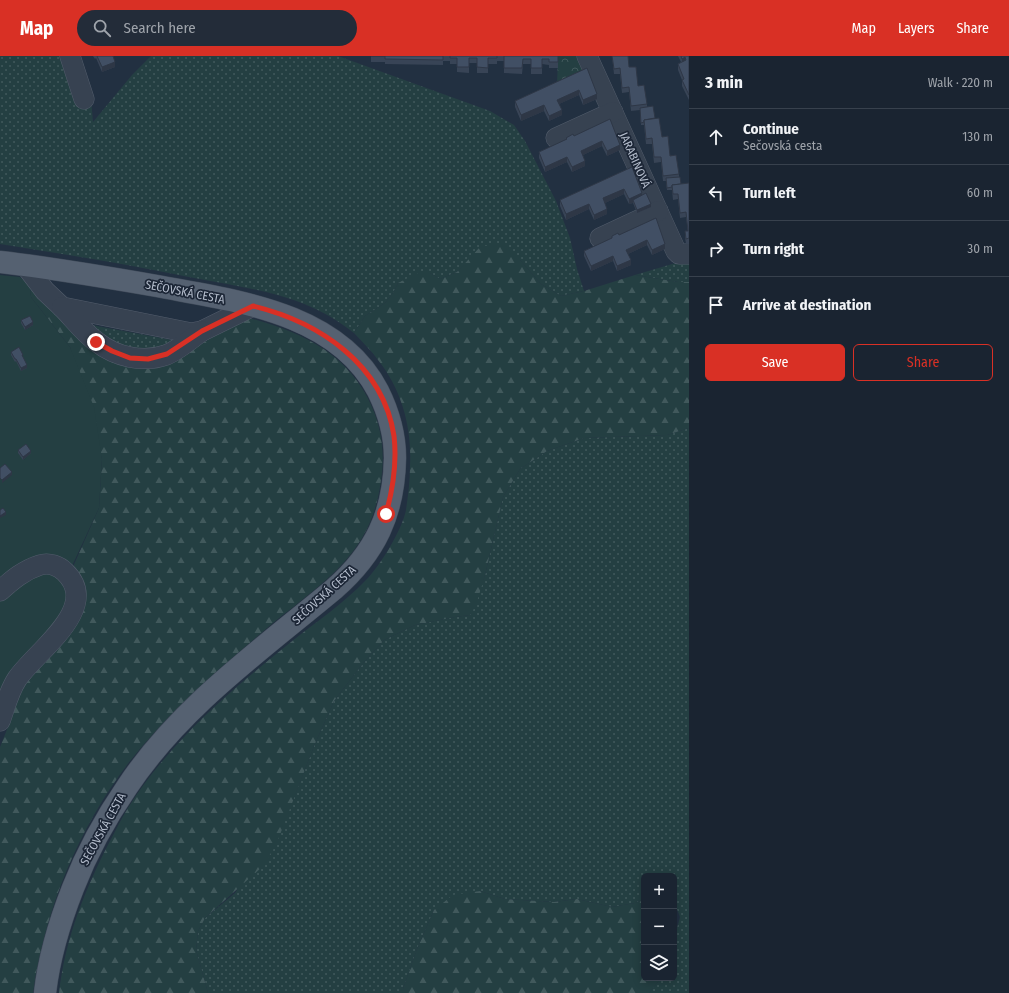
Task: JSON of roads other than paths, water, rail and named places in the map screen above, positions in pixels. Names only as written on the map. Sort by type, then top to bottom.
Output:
[{"type":"main road","name":"SEČOVSKÁ CESTA","points":[[0,262],[121,280],[201,294],[253,306],[300,322],[330,338],[351,355],[369,376],[387,411],[394,437],[395,452],[393,483],[386,514],[372,545],[364,558],[347,577],[206,698],[170,733],[127,786],[86,856],[68,901],[52,956],[45,993]]},
{"type":"street","points":[[70,56],[84,99]]},
{"type":"street","name":"JARABINOVÁ","points":[[587,56],[676,251],[679,254],[689,254]]},
{"type":"street","points":[[556,138],[613,112]]},
{"type":"street","points":[[600,238],[658,211]]},
{"type":"street","points":[[25,265],[45,291],[96,342],[112,351],[130,358],[148,359],[167,354],[202,331],[253,306]]},
{"type":"street","points":[[62,307],[191,333],[202,331]]},
{"type":"street","points":[[0,591],[30,568],[43,564],[57,565],[66,573],[74,584],[76,599],[71,615],[64,628],[37,655],[16,680],[0,721]]}]
